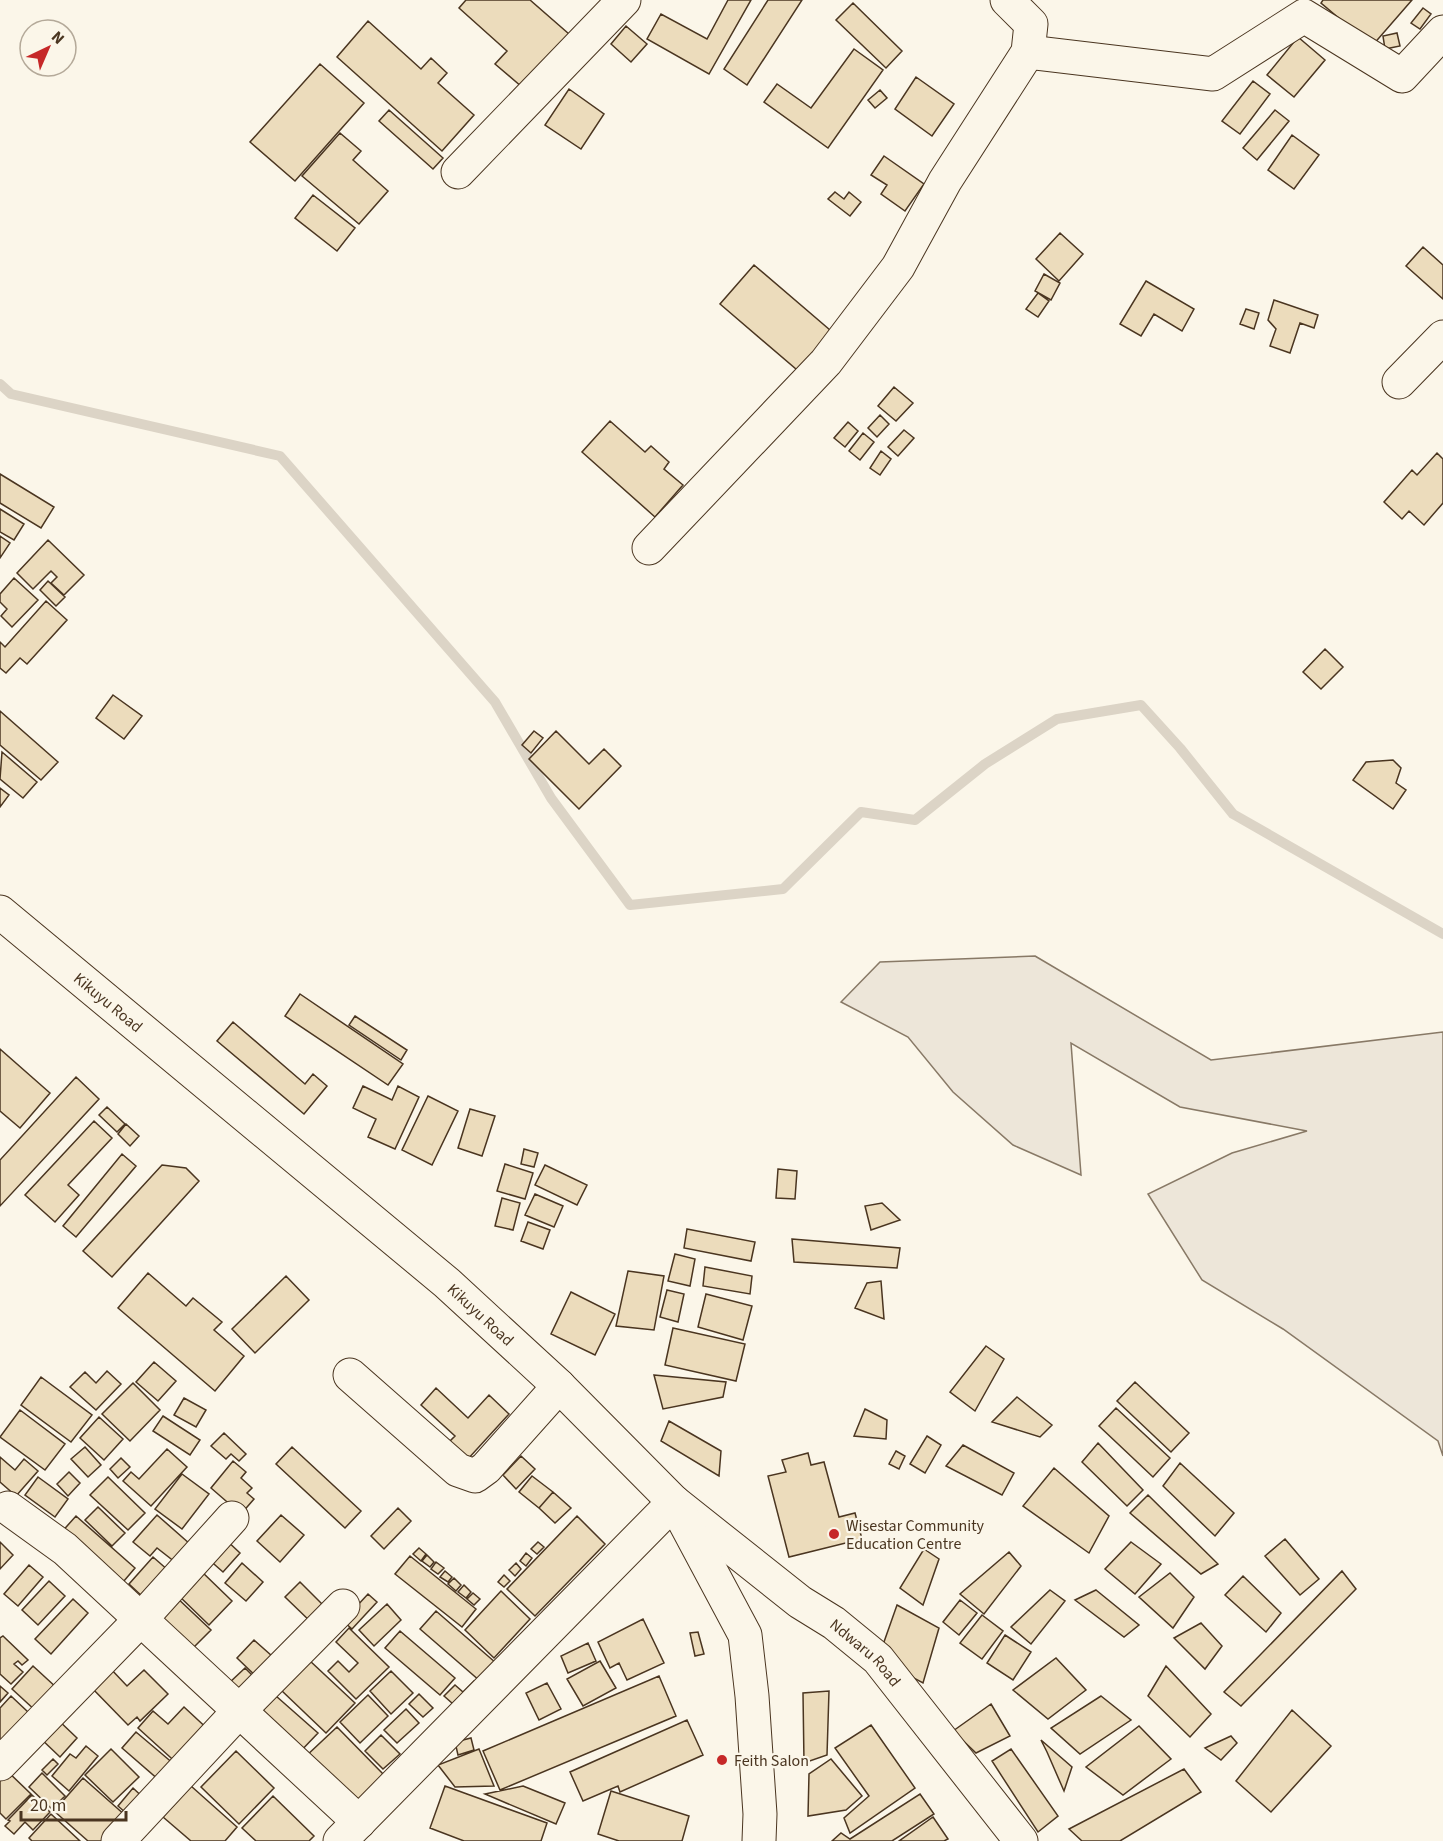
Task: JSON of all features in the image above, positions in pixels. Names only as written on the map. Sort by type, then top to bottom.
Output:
[{"type":"street","points":[[458,172],[624,0]]},
{"type":"street","points":[[649,548],[826,362],[898,267],[945,181],[1028,52],[1031,24],[1007,0]]},
{"type":"street","points":[[1028,52],[1213,74],[1304,16],[1402,76],[1443,32]]},
{"type":"street","points":[[1399,382],[1443,337]]},
{"type":"street","name":"Kikuyu Road","points":[[0,912],[447,1283],[559,1386],[674,1502],[745,1635],[753,1708],[760,1814],[759,1841]]},
{"type":"street","points":[[350,1375],[458,1470],[475,1476],[486,1468],[559,1386]]},
{"type":"street","points":[[8,1508],[66,1549],[240,1710],[349,1832],[674,1502]]},
{"type":"street","name":"Ndwaru Road","points":[[674,1502],[800,1602],[834,1623],[878,1659],[1021,1841]]},
{"type":"street","points":[[0,1764],[141,1619],[232,1518]]},
{"type":"street","points":[[118,1841],[240,1710],[343,1606]]},
{"type":"shaded area","points":[[1035,956],[1211,1060],[1443,1032],[1443,1456],[1438,1441],[1283,1329],[1202,1280],[1148,1194],[1232,1153],[1307,1131],[1180,1107],[1071,1043],[1081,1175],[1013,1145],[953,1092],[908,1037],[841,1002],[880,962]]},
{"type":"building","points":[[466,0],[530,0],[569,34],[522,87],[495,64],[507,51],[459,8]]},
{"type":"building","points":[[728,0],[751,0],[709,74],[647,39],[661,14],[707,39]]},
{"type":"building","points":[[768,0],[802,0],[747,85],[724,69]]},
{"type":"building","points":[[1323,0],[1412,0],[1372,46],[1321,3]]},
{"type":"building","points":[[853,3],[902,51],[886,68],[836,20]]},
{"type":"building","points":[[1423,8],[1431,14],[1420,29],[1411,23]]},
{"type":"building","points":[[368,21],[421,69],[431,58],[447,73],[438,83],[474,115],[442,151],[337,57]]},
{"type":"building","points":[[626,26],[647,44],[631,62],[611,44]]},
{"type":"building","points":[[1397,33],[1400,46],[1385,49],[1383,36]]},
{"type":"building","points":[[1298,37],[1325,60],[1294,97],[1267,75]]},
{"type":"building","points":[[854,49],[883,70],[828,148],[764,102],[777,84],[811,108]]},
{"type":"building","points":[[320,64],[364,103],[295,181],[250,142]]},
{"type":"building","points":[[916,77],[954,104],[932,136],[895,109]]},
{"type":"building","points":[[1253,81],[1270,94],[1240,134],[1222,121]]},
{"type":"building","points":[[569,89],[604,114],[581,149],[545,125]]},
{"type":"building","points":[[880,90],[887,98],[875,108],[868,100]]},
{"type":"building","points":[[389,110],[443,158],[433,169],[379,121]]},
{"type":"building","points":[[1275,110],[1289,121],[1257,160],[1243,148]]},
{"type":"building","points":[[340,133],[361,151],[353,160],[388,191],[359,224],[302,176]]},
{"type":"building","points":[[1292,135],[1319,155],[1294,189],[1268,170]]},
{"type":"building","points":[[884,156],[924,184],[905,211],[881,194],[887,185],[871,175]]},
{"type":"building","points":[[835,192],[844,199],[849,192],[861,202],[850,216],[828,199]]},
{"type":"building","points":[[313,195],[355,228],[337,251],[295,218]]},
{"type":"building","points":[[1060,233],[1083,254],[1059,281],[1036,259]]},
{"type":"building","points":[[1423,247],[1443,265],[1443,299],[1406,266]]},
{"type":"building","points":[[754,265],[837,336],[803,375],[720,304]]},
{"type":"building","points":[[1044,274],[1060,283],[1051,300],[1035,291]]},
{"type":"building","points":[[1146,281],[1194,309],[1182,331],[1154,314],[1141,336],[1120,324]]},
{"type":"building","points":[[1038,293],[1049,301],[1038,317],[1026,309]]},
{"type":"building","points":[[1274,300],[1318,315],[1314,328],[1300,323],[1290,353],[1270,346],[1276,329],[1268,320]]},
{"type":"building","points":[[1246,309],[1259,313],[1254,329],[1240,324]]},
{"type":"building","points":[[894,387],[913,403],[896,421],[878,406]]},
{"type":"building","points":[[880,415],[889,424],[877,437],[868,428]]},
{"type":"building","points":[[610,421],[645,452],[651,446],[669,462],[664,469],[683,485],[655,517],[582,452]]},
{"type":"building","points":[[848,422],[858,431],[845,447],[834,438]]},
{"type":"building","points":[[904,430],[914,438],[898,456],[888,447]]},
{"type":"building","points":[[863,433],[874,442],[860,460],[849,451]]},
{"type":"building","points":[[881,451],[891,459],[880,475],[870,468]]},
{"type":"building","points":[[1437,453],[1443,459],[1443,503],[1424,525],[1409,511],[1402,519],[1384,502],[1412,470],[1417,475]]},
{"type":"building","points":[[0,474],[54,507],[41,528],[0,503]]},
{"type":"building","points":[[0,509],[24,524],[14,540],[0,532]]},
{"type":"building","points":[[0,536],[10,543],[0,558]]},
{"type":"building","points":[[48,540],[84,575],[64,595],[51,583],[57,577],[51,571],[33,589],[17,573]]},
{"type":"building","points":[[14,578],[38,600],[12,627],[1,616],[7,609],[0,602],[0,594]]},
{"type":"building","points":[[48,581],[65,597],[56,606],[40,590]]},
{"type":"building","points":[[46,601],[67,620],[27,664],[20,658],[6,673],[0,668],[0,642],[5,647]]},
{"type":"building","points":[[1325,649],[1343,667],[1321,689],[1303,672]]},
{"type":"building","points":[[113,695],[142,716],[124,739],[96,718]]},
{"type":"building","points":[[0,711],[58,762],[41,780],[0,745]]},
{"type":"building","points":[[534,731],[543,738],[531,753],[522,745]]},
{"type":"building","points":[[556,731],[589,764],[604,749],[621,766],[579,809],[529,759]]},
{"type":"building","points":[[2,752],[37,782],[23,798],[0,779]]},
{"type":"building","points":[[1393,760],[1401,768],[1396,783],[1406,790],[1393,809],[1353,780],[1366,762]]},
{"type":"building","points":[[0,788],[9,795],[0,807]]},
{"type":"building","points":[[300,994],[403,1064],[388,1085],[285,1016]]},
{"type":"building","points":[[355,1016],[407,1050],[401,1060],[349,1025]]},
{"type":"building","points":[[233,1022],[305,1084],[313,1074],[327,1086],[304,1114],[217,1041]]},
{"type":"building","points":[[0,1049],[50,1093],[20,1128],[0,1111]]},
{"type":"building","points":[[76,1077],[99,1099],[0,1206],[0,1160]]},
{"type":"building","points":[[363,1086],[392,1100],[398,1086],[419,1097],[395,1149],[368,1137],[376,1119],[353,1108]]},
{"type":"building","points":[[428,1096],[458,1111],[432,1165],[402,1150]]},
{"type":"building","points":[[107,1107],[125,1124],[117,1132],[99,1115]]},
{"type":"building","points":[[470,1109],[495,1116],[482,1156],[458,1148]]},
{"type":"building","points":[[94,1121],[112,1138],[68,1185],[79,1195],[55,1222],[25,1195]]},
{"type":"building","points":[[126,1124],[139,1136],[130,1146],[118,1134]]},
{"type":"building","points":[[524,1149],[538,1153],[534,1167],[521,1164]]},
{"type":"building","points":[[122,1154],[136,1166],[76,1237],[63,1226]]},
{"type":"building","points":[[505,1164],[533,1173],[525,1199],[497,1191]]},
{"type":"building","points":[[162,1165],[186,1168],[199,1181],[112,1277],[83,1251]]},
{"type":"building","points":[[545,1165],[587,1185],[577,1205],[535,1185]]},
{"type":"building","points":[[778,1169],[797,1171],[795,1199],[776,1198]]},
{"type":"building","points":[[535,1194],[563,1206],[554,1227],[525,1215]]},
{"type":"building","points":[[502,1198],[520,1203],[513,1230],[495,1226]]},
{"type":"building","points":[[882,1203],[900,1220],[871,1230],[865,1206]]},
{"type":"building","points":[[528,1222],[550,1230],[543,1249],[521,1241]]},
{"type":"building","points":[[687,1229],[755,1242],[751,1261],[684,1248]]},
{"type":"building","points":[[792,1239],[900,1248],[897,1268],[794,1262]]},
{"type":"building","points":[[675,1254],[695,1259],[690,1286],[668,1281]]},
{"type":"building","points":[[705,1267],[752,1276],[750,1294],[703,1286]]},
{"type":"building","points":[[628,1271],[664,1276],[654,1330],[616,1326]]},
{"type":"building","points":[[148,1273],[186,1306],[193,1298],[222,1322],[214,1330],[244,1356],[215,1391],[118,1308]]},
{"type":"building","points":[[286,1276],[309,1300],[255,1353],[232,1329]]},
{"type":"building","points":[[881,1281],[884,1319],[855,1308],[867,1283]]},
{"type":"building","points":[[667,1290],[684,1294],[678,1322],[660,1317]]},
{"type":"building","points":[[571,1292],[615,1314],[595,1355],[551,1334]]},
{"type":"building","points":[[706,1294],[752,1306],[743,1340],[698,1327]]},
{"type":"building","points":[[673,1328],[745,1344],[736,1381],[665,1365]]},
{"type":"building","points":[[986,1346],[1004,1359],[975,1411],[950,1392]]},
{"type":"building","points":[[154,1362],[176,1381],[158,1401],[136,1382]]},
{"type":"building","points":[[107,1371],[121,1384],[96,1410],[70,1387],[85,1372],[96,1383]]},
{"type":"building","points":[[654,1375],[726,1382],[723,1397],[663,1409]]},
{"type":"building","points":[[41,1377],[92,1415],[71,1442],[21,1405]]},
{"type":"building","points":[[1135,1382],[1189,1433],[1171,1452],[1117,1401]]},
{"type":"building","points":[[133,1383],[160,1410],[130,1441],[102,1414]]},
{"type":"building","points":[[436,1388],[468,1418],[489,1395],[509,1414],[467,1460],[448,1443],[455,1436],[421,1405]]},
{"type":"building","points":[[1017,1397],[1052,1425],[1040,1437],[992,1422]]},
{"type":"building","points":[[184,1398],[206,1410],[196,1427],[174,1415]]},
{"type":"building","points":[[1116,1408],[1170,1458],[1153,1477],[1099,1426]]},
{"type":"building","points":[[865,1409],[887,1420],[886,1439],[854,1436]]},
{"type":"building","points":[[20,1410],[65,1444],[45,1470],[0,1437]]},
{"type":"building","points":[[163,1416],[200,1440],[190,1455],[153,1431]]},
{"type":"building","points":[[99,1417],[123,1439],[104,1460],[80,1438]]},
{"type":"building","points":[[669,1421],[721,1451],[719,1476],[661,1441]]},
{"type":"building","points":[[224,1433],[246,1454],[239,1461],[231,1454],[226,1459],[211,1446]]},
{"type":"building","points":[[927,1436],[941,1445],[925,1473],[910,1464]]},
{"type":"building","points":[[1098,1443],[1143,1490],[1127,1506],[1082,1462]]},
{"type":"building","points":[[963,1445],[1014,1473],[1002,1495],[946,1466]]},
{"type":"building","points":[[85,1447],[101,1465],[88,1477],[71,1459]]},
{"type":"building","points":[[292,1447],[361,1511],[345,1528],[276,1464]]},
{"type":"building","points":[[167,1449],[187,1467],[151,1506],[123,1481],[131,1472],[139,1479]]},
{"type":"building","points":[[896,1451],[905,1456],[899,1469],[889,1464]]},
{"type":"building","points":[[808,1453],[811,1465],[824,1462],[839,1517],[855,1513],[862,1539],[789,1557],[768,1476],[786,1472],[782,1460]]},
{"type":"building","points":[[521,1456],[535,1469],[516,1489],[503,1475]]},
{"type":"building","points":[[0,1457],[15,1470],[24,1459],[38,1471],[16,1496],[0,1482]]},
{"type":"building","points":[[121,1458],[130,1467],[118,1478],[110,1469]]},
{"type":"building","points":[[233,1461],[246,1472],[241,1478],[252,1488],[247,1493],[254,1499],[241,1514],[211,1488]]},
{"type":"building","points":[[1180,1463],[1234,1513],[1215,1536],[1163,1486]]},
{"type":"building","points":[[1054,1468],[1109,1516],[1089,1553],[1023,1506]]},
{"type":"building","points":[[69,1472],[80,1483],[68,1496],[57,1484]]},
{"type":"building","points":[[182,1474],[209,1494],[182,1529],[155,1509]]},
{"type":"building","points":[[532,1476],[553,1492],[539,1508],[519,1492]]},
{"type":"building","points":[[38,1477],[68,1499],[55,1517],[25,1495]]},
{"type":"building","points":[[108,1477],[145,1513],[128,1530],[90,1495]]},
{"type":"building","points":[[553,1492],[571,1508],[555,1523],[539,1508]]},
{"type":"building","points":[[1148,1495],[1218,1564],[1201,1574],[1130,1513]]},
{"type":"building","points":[[98,1507],[125,1533],[112,1546],[85,1520]]},
{"type":"building","points":[[398,1508],[411,1521],[384,1549],[371,1536]]},
{"type":"building","points":[[157,1515],[190,1544],[175,1562],[157,1548],[150,1556],[133,1542]]},
{"type":"building","points":[[281,1515],[304,1535],[280,1562],[257,1541]]},
{"type":"building","points":[[76,1516],[135,1568],[118,1588],[59,1535]]},
{"type":"building","points":[[577,1516],[605,1544],[535,1616],[507,1589]]},
{"type":"building","points":[[224,1538],[240,1553],[223,1572],[206,1557]]},
{"type":"building","points":[[1285,1539],[1319,1579],[1300,1595],[1265,1556]]},
{"type":"building","points":[[0,1542],[13,1555],[0,1569]]},
{"type":"building","points":[[538,1542],[544,1547],[537,1554],[531,1549]]},
{"type":"building","points":[[1131,1542],[1161,1564],[1135,1594],[1105,1569]]},
{"type":"building","points":[[419,1548],[426,1554],[421,1561],[413,1554]]},
{"type":"building","points":[[924,1549],[939,1559],[923,1605],[900,1588]]},
{"type":"building","points":[[1009,1552],[1021,1566],[984,1614],[960,1594]]},
{"type":"building","points":[[526,1553],[532,1558],[526,1566],[520,1561]]},
{"type":"building","points":[[427,1555],[434,1562],[430,1567],[422,1561]]},
{"type":"building","points":[[410,1556],[476,1609],[462,1627],[395,1574]]},
{"type":"building","points":[[153,1557],[169,1571],[144,1598],[129,1584]]},
{"type":"building","points":[[436,1562],[444,1568],[438,1574],[431,1569]]},
{"type":"building","points":[[242,1563],[263,1582],[246,1601],[225,1583]]},
{"type":"building","points":[[516,1563],[521,1569],[515,1576],[509,1570]]},
{"type":"building","points":[[29,1565],[43,1577],[18,1606],[4,1594]]},
{"type":"building","points":[[200,1570],[232,1601],[209,1625],[177,1594]]},
{"type":"building","points":[[445,1571],[452,1577],[448,1582],[440,1577]]},
{"type":"building","points":[[1342,1571],[1356,1589],[1241,1706],[1224,1692]]},
{"type":"building","points":[[1170,1573],[1194,1597],[1173,1628],[1139,1597]]},
{"type":"building","points":[[504,1575],[510,1581],[504,1587],[498,1582]]},
{"type":"building","points":[[1243,1576],[1281,1613],[1266,1632],[1225,1595]]},
{"type":"building","points":[[454,1578],[461,1585],[456,1591],[448,1584]]},
{"type":"building","points":[[49,1581],[65,1596],[38,1625],[22,1610]]},
{"type":"building","points":[[300,1582],[328,1610],[314,1625],[285,1597]]},
{"type":"building","points":[[464,1585],[471,1592],[466,1598],[458,1592]]},
{"type":"building","points":[[1050,1590],[1065,1601],[1031,1644],[1011,1627]]},
{"type":"building","points":[[1096,1590],[1139,1625],[1124,1637],[1075,1600]]},
{"type":"building","points":[[501,1591],[530,1619],[494,1658],[465,1630]]},
{"type":"building","points":[[473,1593],[480,1599],[474,1605],[467,1599]]},
{"type":"building","points":[[368,1594],[377,1602],[352,1629],[343,1621]]},
{"type":"building","points":[[174,1595],[211,1630],[192,1649],[156,1614]]},
{"type":"building","points":[[73,1599],[88,1613],[51,1654],[35,1639]]},
{"type":"building","points":[[960,1600],[977,1613],[959,1635],[943,1622]]},
{"type":"building","points":[[387,1604],[401,1620],[374,1646],[359,1630]]},
{"type":"building","points":[[897,1605],[939,1628],[923,1683],[878,1659]]},
{"type":"building","points":[[436,1611],[496,1663],[480,1681],[420,1629]]},
{"type":"building","points":[[982,1615],[1003,1631],[982,1659],[960,1643]]},
{"type":"building","points":[[643,1619],[664,1663],[627,1680],[619,1663],[610,1668],[598,1642]]},
{"type":"building","points":[[1201,1623],[1222,1646],[1205,1669],[1174,1638]]},
{"type":"building","points":[[349,1628],[389,1667],[356,1699],[328,1671],[338,1661],[349,1672],[358,1663],[336,1642]]},
{"type":"building","points":[[400,1631],[455,1678],[440,1695],[385,1648]]},
{"type":"building","points":[[698,1632],[704,1654],[695,1656],[690,1633]]},
{"type":"building","points":[[1005,1635],[1031,1652],[1013,1680],[987,1663]]},
{"type":"building","points":[[3,1636],[28,1660],[22,1665],[18,1661],[14,1664],[23,1672],[11,1684],[0,1674],[0,1638]]},
{"type":"building","points":[[254,1640],[281,1664],[263,1683],[237,1658]]},
{"type":"building","points":[[588,1643],[596,1661],[568,1673],[561,1656]]},
{"type":"building","points":[[1056,1658],[1086,1690],[1048,1719],[1013,1690]]},
{"type":"building","points":[[309,1660],[355,1703],[326,1733],[281,1690]]},
{"type":"building","points":[[600,1661],[616,1688],[583,1706],[567,1679]]},
{"type":"building","points":[[33,1666],[58,1689],[37,1712],[12,1689]]},
{"type":"building","points":[[1166,1666],[1211,1714],[1190,1737],[1148,1696]]},
{"type":"building","points":[[109,1667],[127,1686],[144,1670],[168,1694],[140,1721],[137,1717],[128,1725],[90,1686]]},
{"type":"building","points":[[245,1668],[261,1684],[244,1700],[228,1684]]},
{"type":"building","points":[[391,1671],[413,1693],[391,1714],[370,1691]]},
{"type":"building","points":[[659,1676],[676,1716],[500,1790],[483,1751]]},
{"type":"building","points":[[474,1681],[482,1688],[461,1711],[444,1696],[455,1685],[463,1692]]},
{"type":"building","points":[[547,1683],[561,1709],[539,1720],[526,1693]]},
{"type":"building","points":[[0,1686],[8,1693],[0,1702]]},
{"type":"building","points":[[829,1691],[827,1755],[804,1763],[803,1693]]},
{"type":"building","points":[[419,1694],[433,1708],[423,1717],[409,1704]]},
{"type":"building","points":[[368,1695],[388,1716],[360,1743],[340,1722]]},
{"type":"building","points":[[11,1696],[28,1712],[0,1741],[0,1708]]},
{"type":"building","points":[[276,1696],[318,1733],[297,1755],[256,1717]]},
{"type":"building","points":[[1101,1696],[1131,1720],[1080,1754],[1051,1728]]},
{"type":"building","points":[[991,1704],[1010,1736],[976,1753],[953,1731]]},
{"type":"building","points":[[184,1707],[212,1733],[181,1767],[138,1728],[153,1711],[168,1724]]},
{"type":"building","points":[[406,1709],[419,1723],[397,1743],[384,1730]]},
{"type":"building","points":[[1292,1710],[1331,1746],[1271,1812],[1236,1781]]},
{"type":"building","points":[[55,1717],[77,1738],[60,1757],[38,1736]]},
{"type":"building","points":[[687,1720],[703,1755],[620,1792],[618,1786],[583,1801],[570,1772]]},
{"type":"building","points":[[871,1725],[915,1788],[850,1833],[844,1818],[869,1796],[835,1748]]},
{"type":"building","points":[[1139,1726],[1171,1759],[1123,1795],[1086,1767]]},
{"type":"building","points":[[337,1727],[384,1775],[352,1806],[304,1758]]},
{"type":"building","points":[[136,1732],[181,1770],[167,1787],[122,1748]]},
{"type":"building","points":[[381,1735],[400,1754],[383,1769],[365,1751]]},
{"type":"building","points":[[1231,1736],[1237,1743],[1221,1760],[1205,1748]]},
{"type":"building","points":[[471,1738],[474,1750],[458,1755],[455,1742]]},
{"type":"building","points":[[1041,1740],[1072,1767],[1064,1791],[1047,1752]]},
{"type":"building","points":[[86,1746],[98,1756],[69,1791],[52,1776],[70,1754],[76,1758]]},
{"type":"building","points":[[111,1749],[139,1777],[113,1802],[85,1775]]},
{"type":"building","points":[[479,1749],[494,1786],[455,1787],[438,1765]]},
{"type":"building","points":[[1011,1749],[1058,1816],[1038,1832],[992,1761]]},
{"type":"building","points":[[236,1751],[274,1788],[239,1824],[201,1787]]},
{"type":"building","points":[[53,1759],[58,1764],[47,1775],[42,1770]]},
{"type":"building","points":[[831,1759],[862,1796],[846,1810],[808,1816],[809,1774]]},
{"type":"building","points":[[3,1767],[31,1794],[6,1819],[0,1813],[0,1769]]},
{"type":"building","points":[[1184,1769],[1201,1792],[1120,1841],[1082,1841],[1069,1829]]},
{"type":"building","points":[[42,1773],[65,1796],[52,1809],[29,1787]]},
{"type":"building","points":[[83,1778],[126,1816],[103,1841],[88,1841],[54,1811]]},
{"type":"building","points":[[191,1786],[237,1827],[225,1841],[191,1841],[163,1817]]},
{"type":"building","points":[[445,1786],[547,1823],[541,1841],[464,1841],[430,1828]]},
{"type":"building","points":[[523,1786],[565,1803],[556,1824],[485,1794]]},
{"type":"building","points":[[133,1788],[149,1803],[134,1820],[118,1806]]},
{"type":"building","points":[[611,1791],[689,1816],[682,1841],[619,1841],[598,1834]]},
{"type":"building","points":[[920,1794],[934,1814],[892,1841],[832,1841],[841,1833],[850,1839]]},
{"type":"building","points":[[32,1795],[50,1812],[33,1830],[25,1822],[14,1834],[5,1826]]},
{"type":"building","points":[[273,1796],[314,1836],[309,1841],[256,1841],[242,1828]]},
{"type":"building","points":[[51,1814],[80,1841],[32,1841],[29,1838]]},
{"type":"building","points":[[933,1817],[948,1839],[944,1841],[899,1841]]},
{"type":"waterway","points":[[0,384],[11,394],[280,456],[495,702],[551,798],[630,905],[783,889],[861,812],[915,820],[985,764],[1057,719],[1141,705],[1180,748],[1233,814],[1443,934]]},
{"type":"place","name":"Wisestar Community Education Centre","points":[[834,1534]]},
{"type":"place","name":"Feith Salon","points":[[722,1760]]}]
